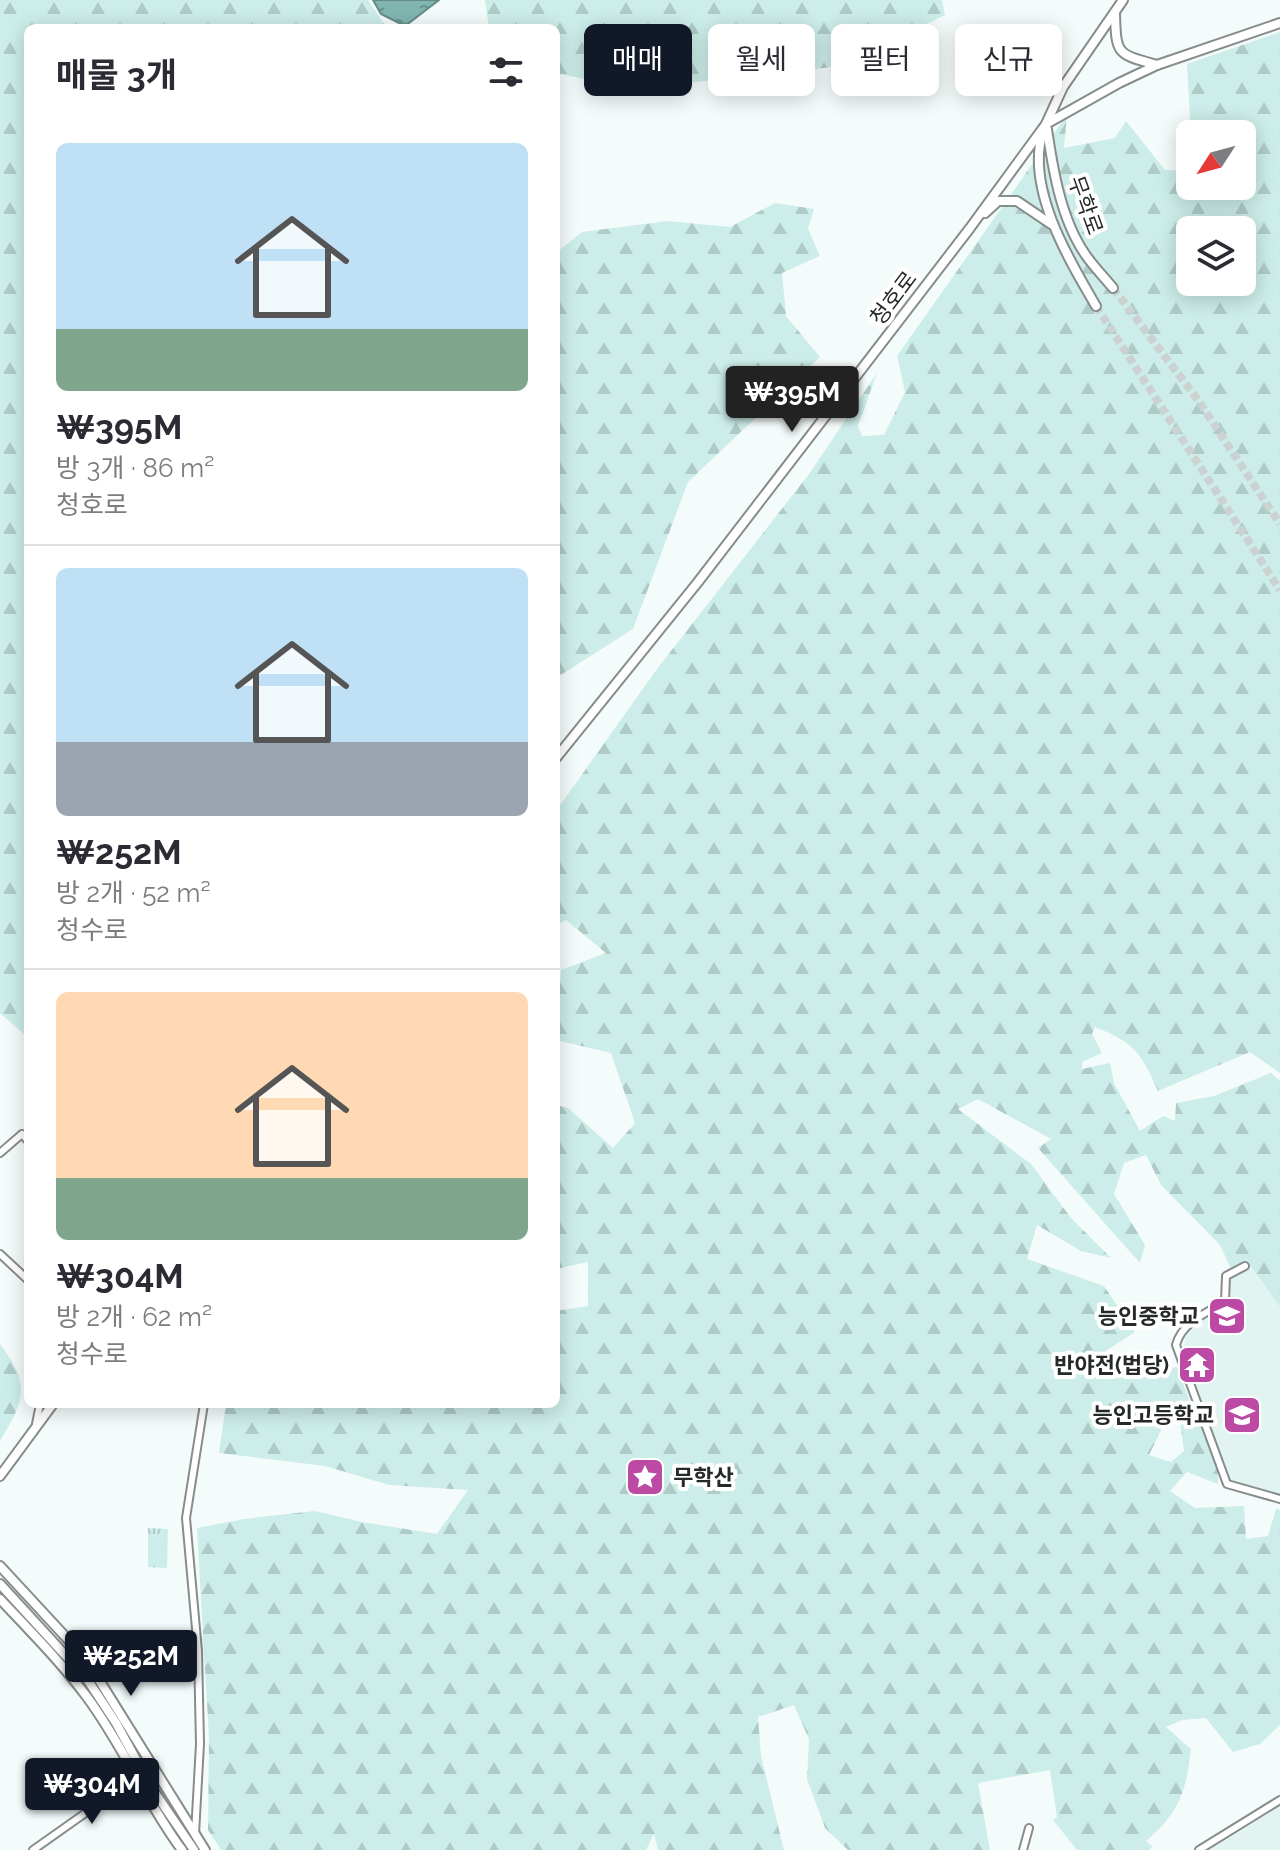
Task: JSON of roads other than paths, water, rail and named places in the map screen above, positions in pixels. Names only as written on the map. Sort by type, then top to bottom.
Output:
[{"type":"main road","name":"청호로","points":[[560,753],[698,582],[970,228],[1046,124],[1063,87],[1123,0]]},
{"type":"main road","points":[[1115,12],[1116,39],[1120,51],[1157,65]]},
{"type":"main road","points":[[1096,306],[1069,259],[1049,215],[1041,176],[1041,138],[1046,124],[1157,65],[1280,23]]},
{"type":"main road","name":"무학로","points":[[1046,124],[1051,159],[1067,217],[1084,253],[1113,288]]},
{"type":"main road","points":[[970,228],[998,201],[1017,201],[1054,226]]},
{"type":"main road","points":[[0,1476],[50,1408]]},
{"type":"main road","points":[[0,1467],[14,1459]]},
{"type":"main road","points":[[0,1484],[14,1459]]},
{"type":"main road","points":[[0,1565],[86,1659],[205,1850]]},
{"type":"main road","points":[[15,1582],[0,1584],[87,1679],[116,1723],[151,1787],[194,1850]]},
{"type":"main road","points":[[1,1598],[88,1698],[159,1820],[182,1850]]},
{"type":"street","points":[[0,1153],[22,1134],[24,1136]]},
{"type":"street","points":[[0,1254],[24,1276]]},
{"type":"street","points":[[1245,1266],[1226,1276],[1225,1302],[1194,1320],[1181,1332],[1176,1345],[1227,1484],[1280,1499]]},
{"type":"street","points":[[36,1428],[39,1408]]},
{"type":"street","points":[[195,1834],[200,1744],[198,1651],[186,1518],[203,1408]]},
{"type":"street","points":[[33,1850],[135,1778]]},
{"type":"street","points":[[1200,1850],[1280,1800]]},
{"type":"street","points":[[1023,1850],[1029,1828]]},
{"type":"water","points":[[373,0],[439,0],[408,24],[381,14]]},
{"type":"tunnel","points":[[1113,288],[1198,400],[1280,524]]},
{"type":"tunnel","points":[[1096,306],[1280,590]]},
{"type":"place","name":"능인중학교","points":[[1227,1316]]},
{"type":"place","name":"반야전(법당)","points":[[1197,1365]]},
{"type":"place","name":"능인고등학교","points":[[1242,1415]]},
{"type":"place","name":"무학산","points":[[645,1477]]}]
